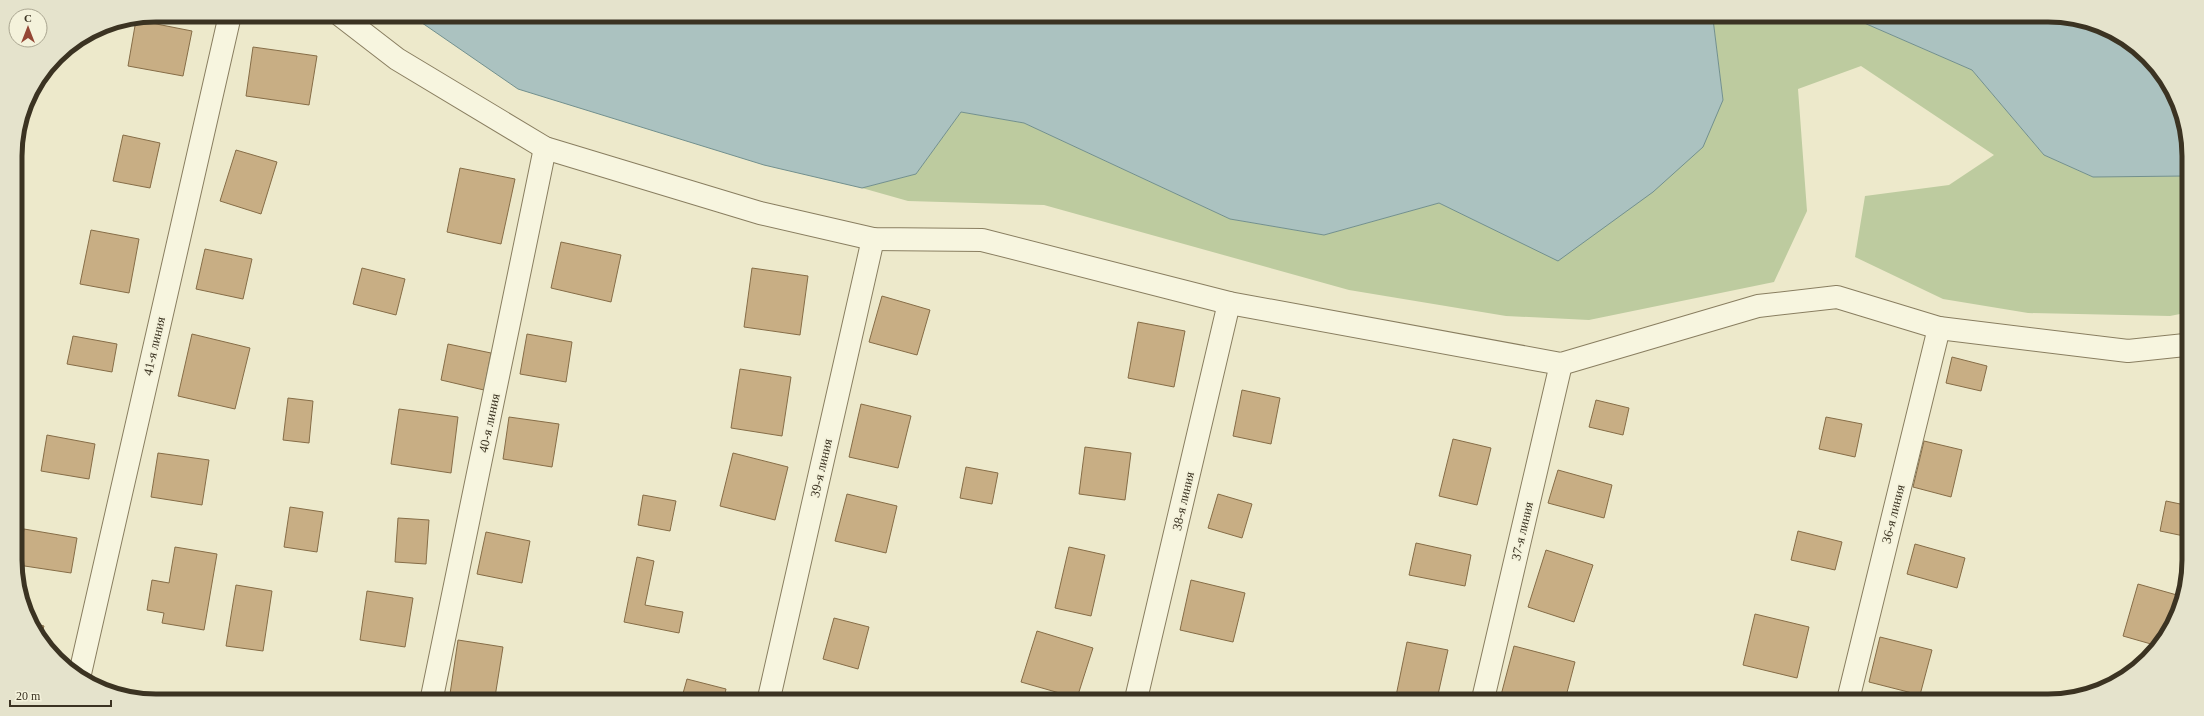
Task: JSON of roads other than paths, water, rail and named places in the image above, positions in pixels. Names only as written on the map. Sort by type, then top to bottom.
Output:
[{"type":"street","name":"41-я линия","points":[[81,670],[228,22]]},
{"type":"street","points":[[348,22],[397,60],[545,148],[760,213],[873,239],[982,240],[1229,303],[1561,364],[1758,306],[1837,297],[1939,328],[2128,351],[2182,345]]},
{"type":"street","name":"40-я линия","points":[[433,694],[545,148]]},
{"type":"street","name":"39-я линия","points":[[770,694],[873,239]]},
{"type":"street","name":"38-я линия","points":[[1137,694],[1229,303]]},
{"type":"street","name":"36-я линия","points":[[1849,694],[1939,328]]},
{"type":"street","name":"37-я линия","points":[[1484,694],[1561,364]]},
{"type":"water","points":[[421,22],[1713,22],[1723,100],[1703,147],[1653,192],[1558,261],[1439,203],[1324,235],[1230,219],[1024,123],[961,112],[916,174],[862,188],[764,165],[518,89]]},
{"type":"water","points":[[1862,22],[2048,22],[2065,23],[2091,29],[2107,36],[2136,55],[2149,68],[2168,97],[2175,113],[2181,139],[2182,176],[2093,177],[2044,155],[1972,70]]}]
